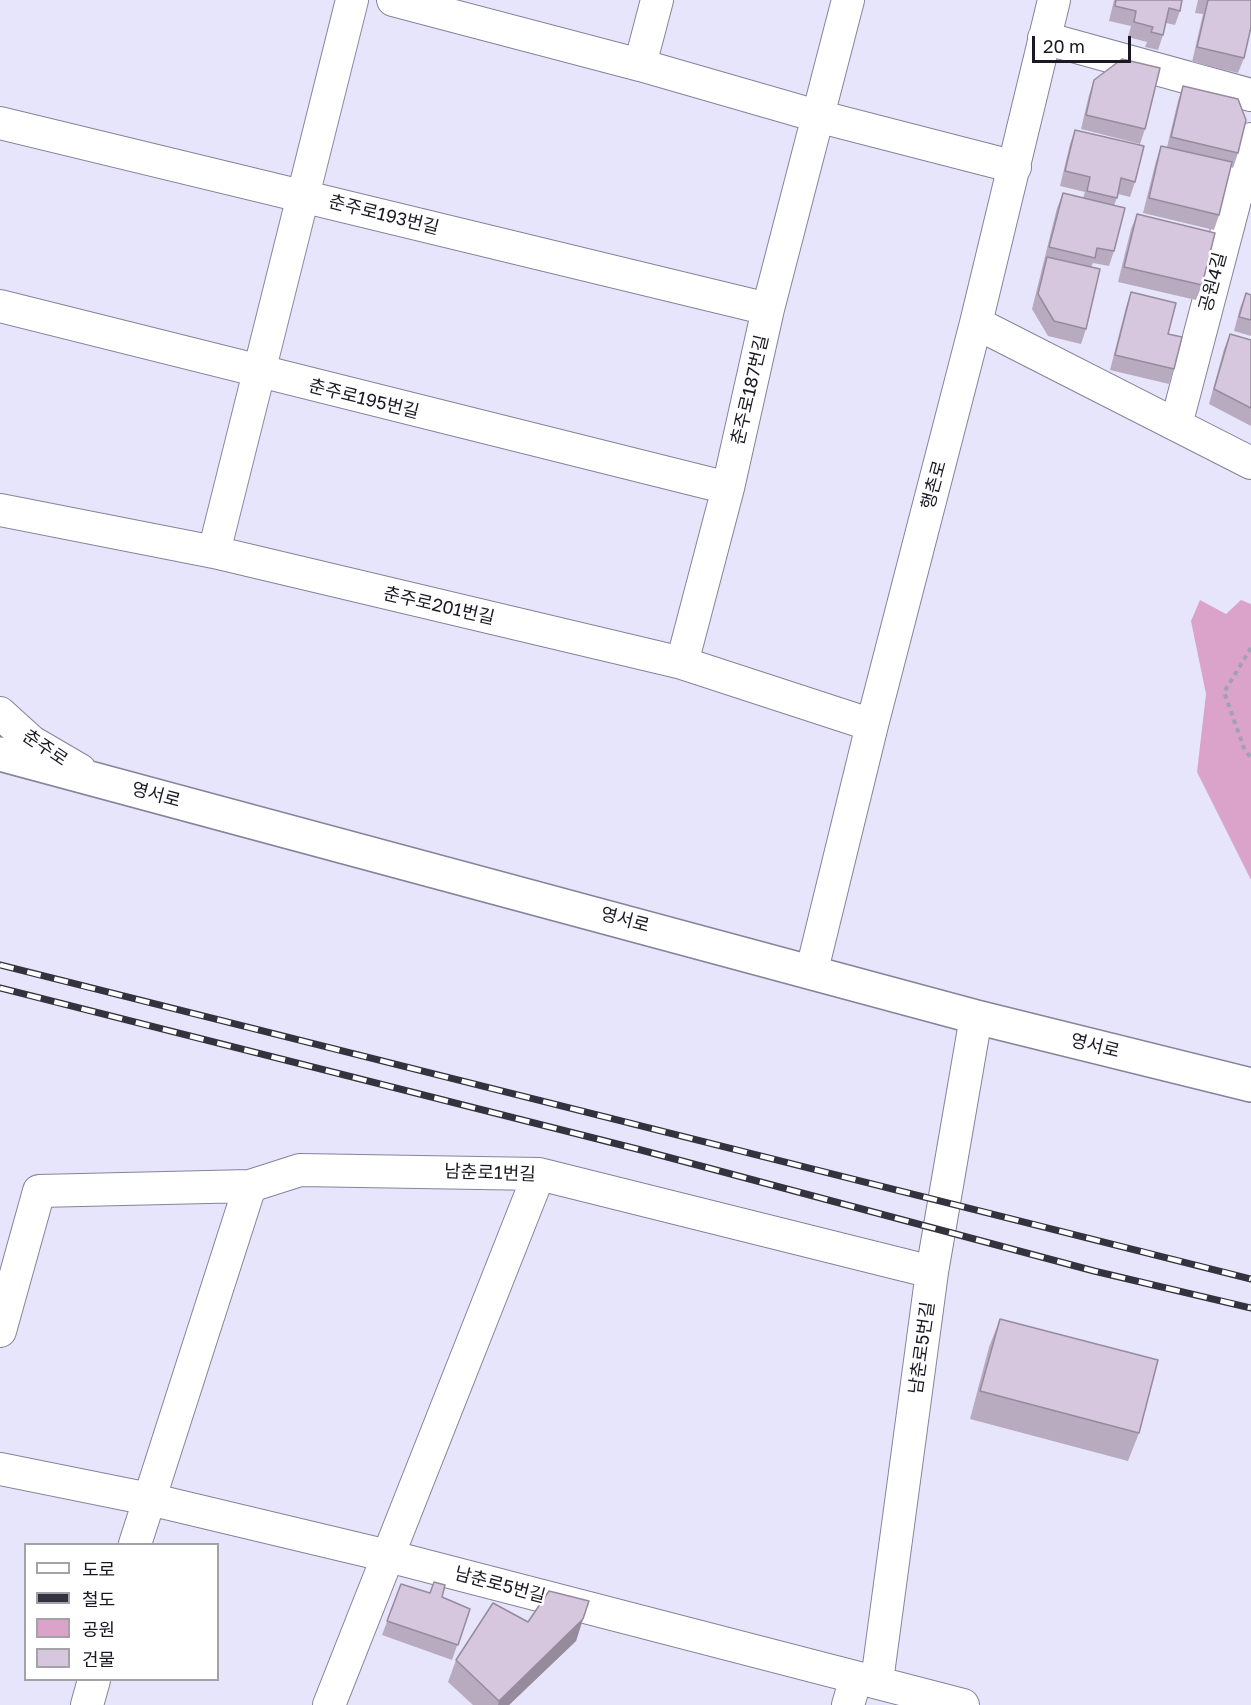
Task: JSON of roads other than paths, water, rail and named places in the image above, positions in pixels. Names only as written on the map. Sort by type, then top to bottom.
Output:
[{"type":"street","points":[[214,552],[352,0]]},
{"type":"street","points":[[393,0],[640,65],[817,116],[1015,167]]},
{"type":"street","points":[[640,65],[657,0]]},
{"type":"street","name":"춘주로187번길","points":[[682,663],[728,488],[768,309],[848,0]]},
{"type":"street","name":"행촌로","points":[[812,970],[872,725],[1015,167],[1054,0]]},
{"type":"street","points":[[1044,38],[1251,95]]},
{"type":"street","name":"춘주로193번길","points":[[0,123],[768,309]]},
{"type":"street","name":"공원4길","points":[[1176,425],[1251,139]]},
{"type":"street","name":"춘주로195번길","points":[[0,306],[259,373],[728,488]]},
{"type":"street","points":[[976,323],[1251,463]]},
{"type":"street","name":"춘주로201번길","points":[[0,510],[214,552],[682,663],[872,725]]},
{"type":"street","name":"춘주로","points":[[0,713],[32,742],[93,778]]},
{"type":"street","name":"영서로","points":[[0,754],[812,970],[976,1017],[1251,1085]]},
{"type":"street","name":"남춘로5번길","points":[[861,1688],[976,1017]]},
{"type":"street","name":"남춘로1번길","points":[[0,1331],[39,1191],[250,1186],[300,1170],[539,1173],[932,1272]]},
{"type":"street","points":[[329,1705],[539,1173]]},
{"type":"street","points":[[136,1543],[250,1186]]},
{"type":"street","name":"남춘로5번길","points":[[0,1469],[149,1499],[388,1556],[861,1688],[963,1705]]},
{"type":"street","points":[[87,1705],[94,1681]]},
{"type":"railway","points":[[0,965],[1251,1279]]},
{"type":"railway","points":[[0,988],[641,1150],[1094,1271],[1251,1308]]}]
